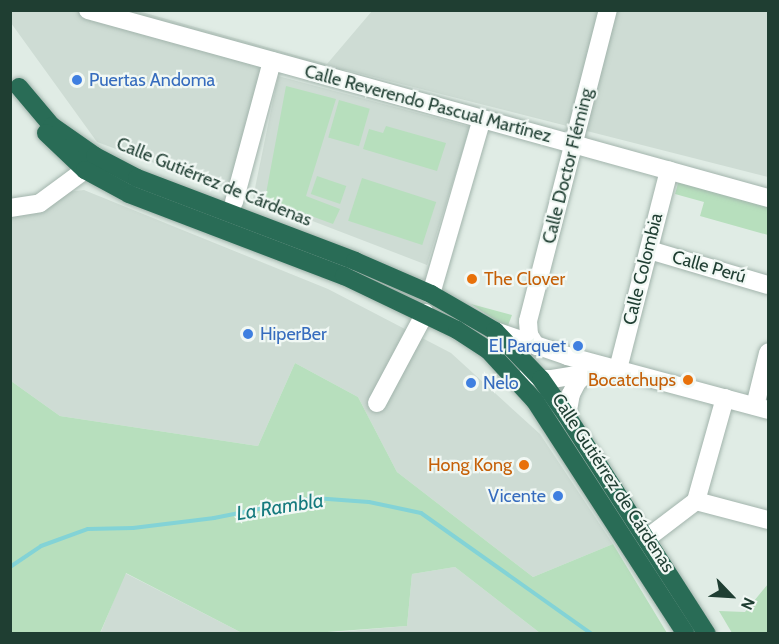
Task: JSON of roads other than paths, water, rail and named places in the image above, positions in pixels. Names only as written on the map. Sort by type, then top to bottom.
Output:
[{"type":"highway","name":"Calle Gutiérrez de Cárdenas","points":[[15,81],[46,134],[85,170],[129,194],[344,276],[425,313],[488,350],[535,401],[686,633]]},
{"type":"highway","name":"Calle Gutiérrez de Cárdenas","points":[[15,81],[51,126],[95,156],[137,178],[254,222],[430,294],[495,331],[541,379],[567,416],[707,633]]},
{"type":"street","name":"Calle Reverendo Pascual Martínez","points":[[88,10],[768,198]]},
{"type":"street","name":"Calle Doctor Fléming","points":[[536,346],[529,335],[528,321],[608,10]]},
{"type":"street","points":[[234,202],[272,61]]},
{"type":"street","points":[[430,294],[482,119]]},
{"type":"street","points":[[10,208],[40,204],[85,170]]},
{"type":"street","name":"Calle Colombia","points":[[618,369],[669,170]]},
{"type":"street","points":[[209,205],[218,200],[234,202],[247,211],[254,222]]},
{"type":"street","name":"Calle Perú","points":[[648,250],[768,285]]},
{"type":"street","points":[[377,403],[425,313]]},
{"type":"street","points":[[495,331],[567,356],[762,408],[768,353]]},
{"type":"street","points":[[488,350],[541,379],[618,369]]},
{"type":"street","points":[[535,401],[545,367],[555,359],[567,356]]},
{"type":"street","points":[[567,416],[571,394],[577,382],[586,373]]},
{"type":"street","points":[[646,539],[696,501],[724,398]]},
{"type":"street","points":[[696,501],[768,520]]},
{"type":"waterway","name":"La Rambla","points":[[10,567],[41,546],[88,529],[133,528],[214,518],[314,498],[369,502],[421,513],[592,634]]},
{"type":"place","name":"Puertas Andoma","points":[[77,80]]},
{"type":"place","name":"The Clover","points":[[472,279]]},
{"type":"place","name":"HiperBer","points":[[248,334]]},
{"type":"place","name":"El Parquet","points":[[578,346]]},
{"type":"place","name":"Bocatchups","points":[[688,380]]},
{"type":"place","name":"Nelo","points":[[471,383]]},
{"type":"place","name":"Hong Kong","points":[[524,465]]},
{"type":"place","name":"Vicente","points":[[558,496]]}]
